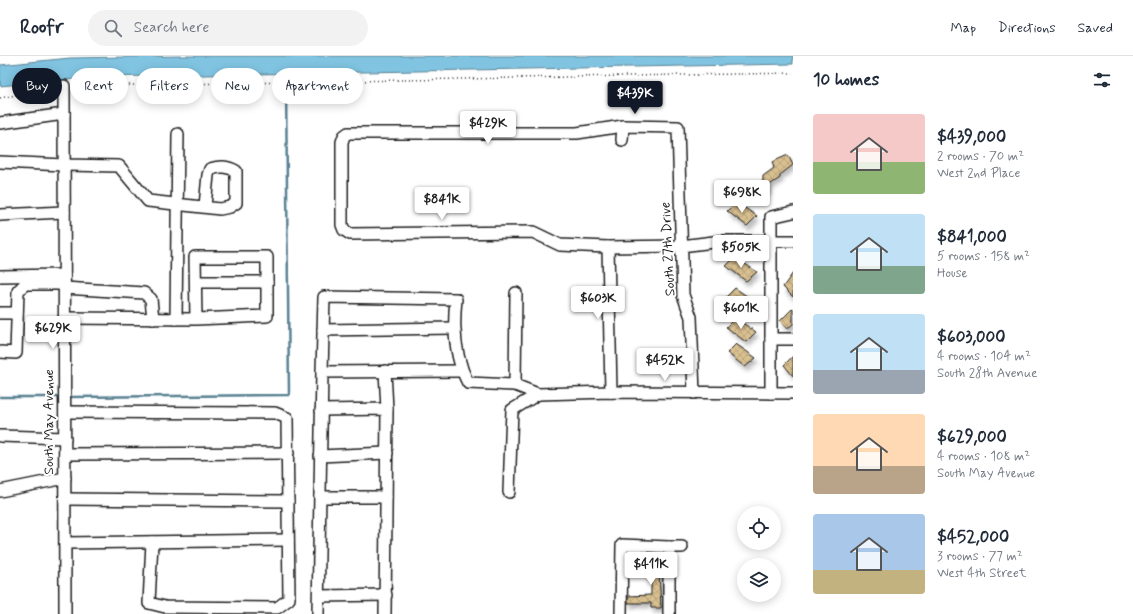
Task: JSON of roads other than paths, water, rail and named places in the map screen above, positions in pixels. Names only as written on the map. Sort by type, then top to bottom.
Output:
[{"type":"street","name":"South May Avenue","points":[[64,86],[64,614]]},
{"type":"street","points":[[0,123],[64,114]]},
{"type":"street","points":[[622,140],[623,126],[577,133],[348,133],[344,136],[342,142],[342,225],[344,230],[350,234],[533,232],[560,244],[608,247],[681,246],[722,241],[793,241]]},
{"type":"street","name":"South 27th Drive","points":[[623,126],[678,127],[683,295],[691,317],[694,394]]},
{"type":"street","points":[[176,319],[178,134]]},
{"type":"street","points":[[0,162],[64,166],[119,166],[148,201],[205,206]]},
{"type":"street","points":[[0,215],[64,212]]},
{"type":"street","points":[[771,394],[770,217],[793,212]]},
{"type":"street","points":[[608,247],[611,392]]},
{"type":"street","points":[[64,318],[196,319],[267,316],[267,257],[195,256],[196,319]]},
{"type":"street","points":[[0,276],[64,282],[144,293],[151,298],[152,319]]},
{"type":"street","points":[[0,352],[16,352],[18,291],[25,284],[64,282]]},
{"type":"street","points":[[196,282],[267,282]]},
{"type":"street","points":[[515,385],[516,293]]},
{"type":"street","points":[[318,614],[324,298],[456,299],[454,328],[462,371],[468,383],[515,385],[538,394],[611,392],[793,394]]},
{"type":"street","points":[[0,313],[17,313]]},
{"type":"street","points":[[323,330],[454,328]]},
{"type":"street","points":[[770,339],[793,339]]},
{"type":"street","points":[[385,371],[387,409],[386,614]]},
{"type":"street","points":[[322,372],[462,371]]},
{"type":"street","points":[[509,492],[512,410],[538,394]]},
{"type":"street","points":[[321,410],[387,409]]},
{"type":"street","points":[[64,412],[275,413],[287,418],[289,599],[277,608],[165,607],[150,603],[152,542]]},
{"type":"street","points":[[0,436],[64,438]]},
{"type":"street","points":[[64,454],[288,453]]},
{"type":"street","points":[[320,456],[387,453]]},
{"type":"street","points":[[0,491],[64,478]]},
{"type":"street","points":[[320,497],[386,498]]},
{"type":"street","points":[[64,499],[288,501]]},
{"type":"street","points":[[64,544],[288,540]]},
{"type":"street","points":[[621,614],[622,545],[682,547]]},
{"type":"street","points":[[669,547],[669,614]]},
{"type":"street","points":[[318,596],[386,595]]},
{"type":"water","points":[[180,56],[793,56],[793,64],[363,72],[363,68],[272,68],[272,74],[264,74],[264,68],[211,68],[211,75],[203,75],[203,68],[136,68],[136,76],[128,76],[128,68],[70,68],[70,80],[62,80],[62,68],[12,68],[12,85],[0,86],[0,65],[70,58]]},
{"type":"waterway","points":[[69,397],[289,395],[286,104]]},
{"type":"waterway","points":[[0,397],[58,397]]}]
